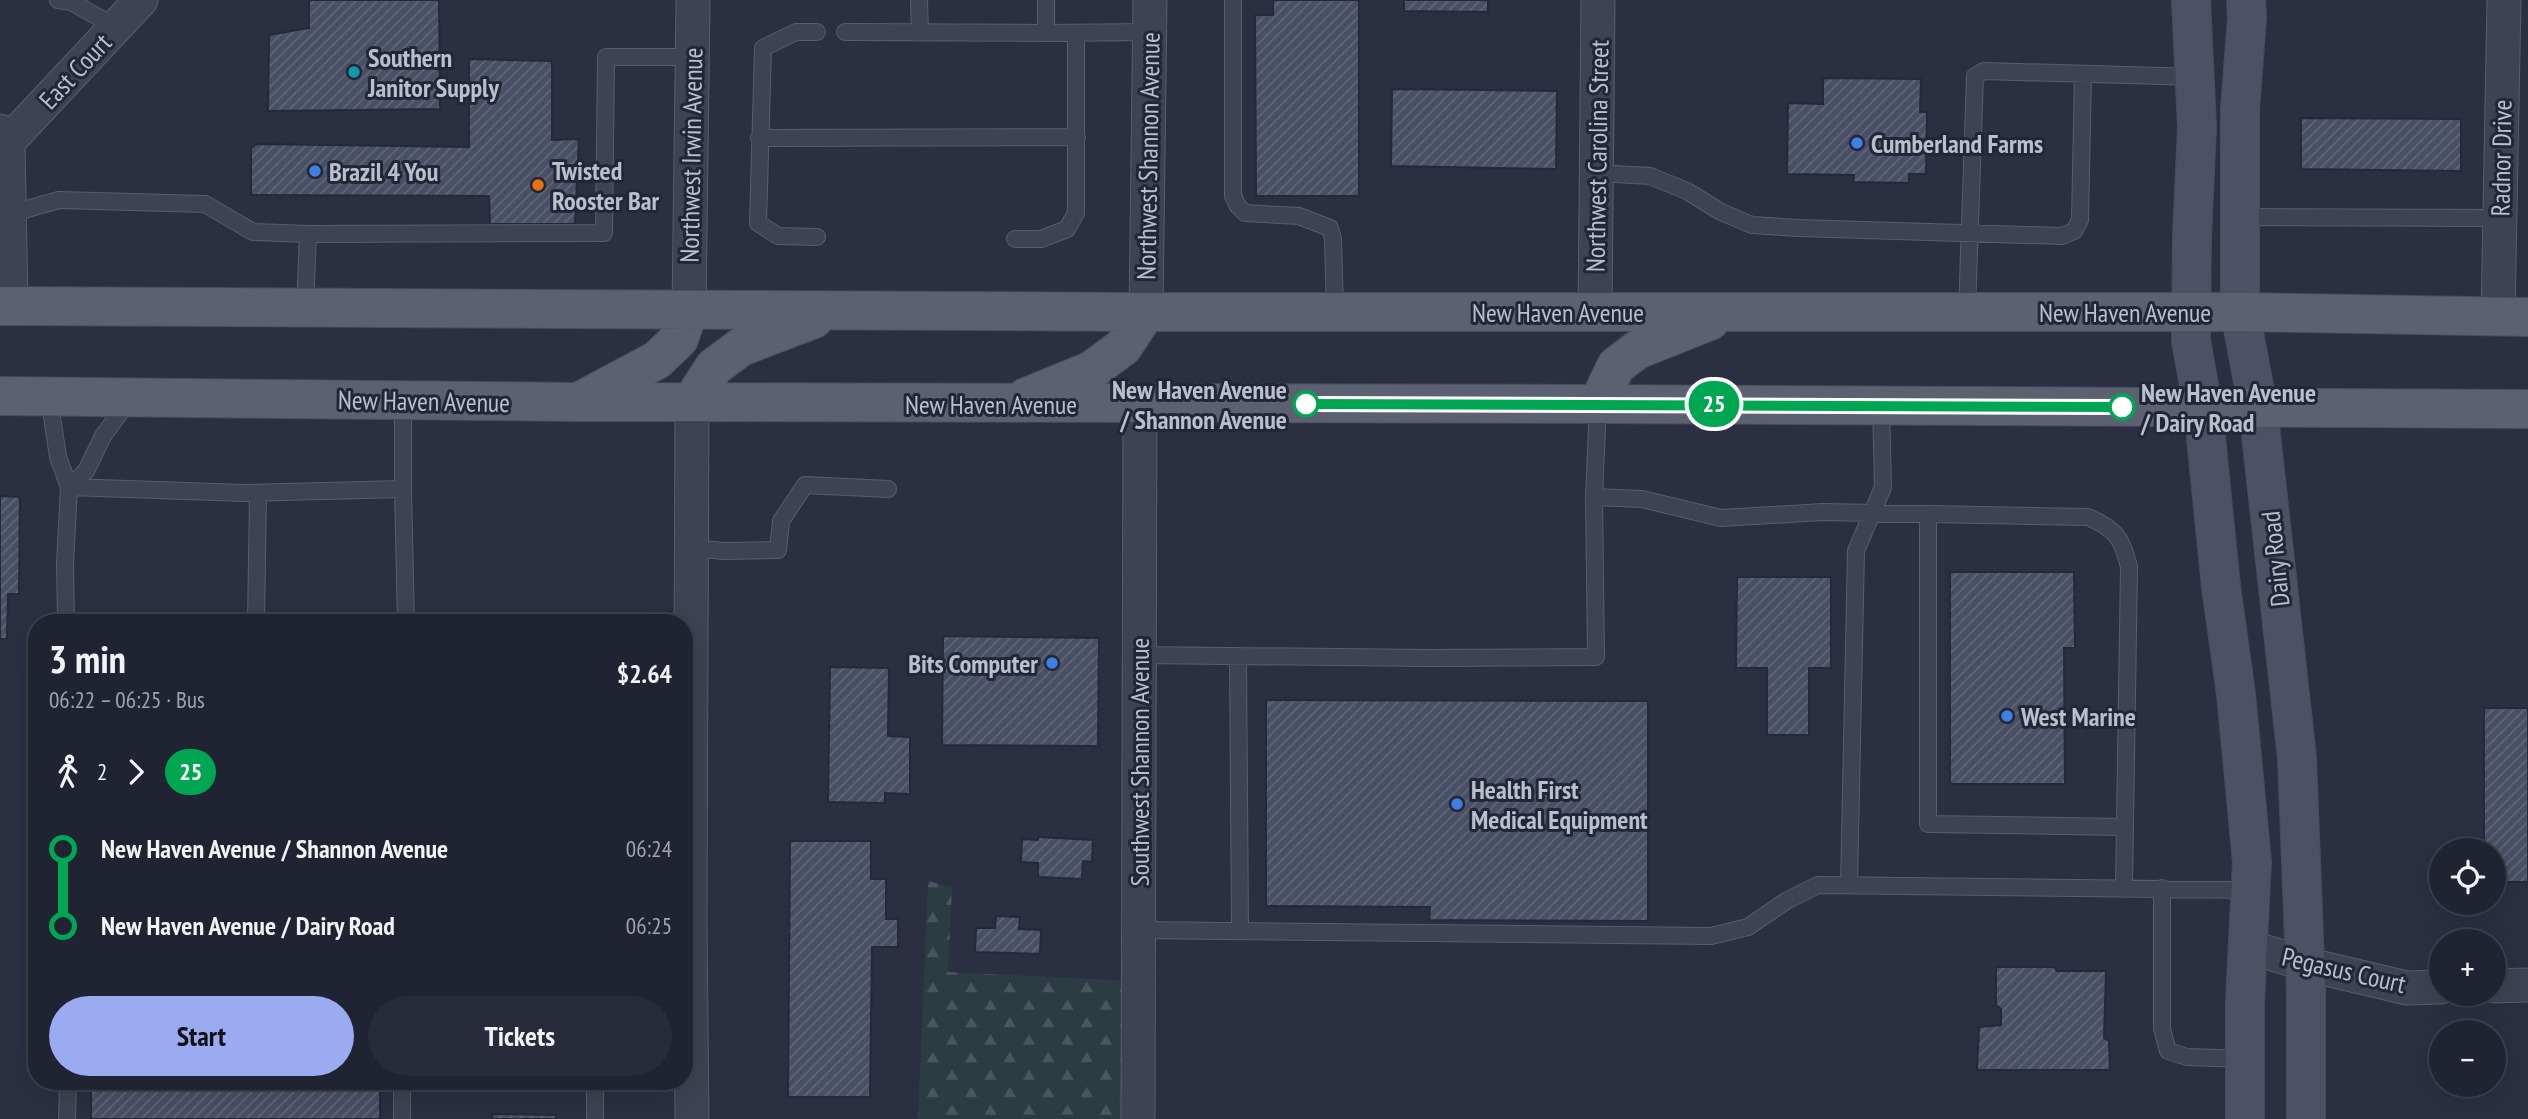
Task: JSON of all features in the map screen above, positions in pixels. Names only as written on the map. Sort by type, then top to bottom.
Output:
[{"type":"main road","name":"New Haven Avenue","points":[[6,306],[1146,312],[2240,312],[2513,316]]},
{"type":"main road","points":[[577,402],[657,360],[679,339],[689,310]]},
{"type":"main road","points":[[692,401],[715,367],[741,347],[836,311]]},
{"type":"main road","points":[[1011,403],[1092,370],[1123,347],[1146,312]]},
{"type":"main road","points":[[1598,404],[1616,366],[1637,350],[1675,333],[1739,312]]},
{"type":"main road","name":"New Haven Avenue","points":[[0,396],[577,402],[2528,409]]},
{"type":"street","name":"East Court","points":[[4,137],[117,27],[141,0]]},
{"type":"street","name":"Northwest Irwin Avenue","points":[[689,310],[693,0]]},
{"type":"street","name":"Northwest Carolina Street","points":[[1595,312],[1598,0]]},
{"type":"street","points":[[2192,0],[2197,127],[2190,341],[2203,408],[2221,587],[2236,694],[2252,862],[2247,946],[2245,1119]]},
{"type":"street","name":"Dairy Road","points":[[2246,0],[2247,18],[2239,109],[2240,312],[2258,408],[2297,758],[2305,964],[2306,1119]]},
{"type":"street","name":"Radnor Drive","points":[[2504,0],[2500,218],[2513,316]]},
{"type":"street","name":"Northwest Shannon Avenue","points":[[1146,312],[1149,16]]},
{"type":"street","points":[[4,137],[6,306]]},
{"type":"street","points":[[691,614],[692,401]]},
{"type":"street","name":"Southwest Shannon Avenue","points":[[1138,1119],[1140,404]]},
{"type":"street","name":"Pegasus Court","points":[[2247,946],[2305,964],[2407,988],[2429,987]]},
{"type":"street","points":[[2506,986],[2528,985]]},
{"type":"street","points":[[692,1090],[692,1119]]},
{"type":"lane","points":[[58,0],[71,2],[117,27]]},
{"type":"lane","points":[[919,0],[920,33]]},
{"type":"lane","points":[[1046,0],[1046,33]]},
{"type":"lane","points":[[1233,0],[1233,196],[1245,213],[1299,216],[1330,228],[1333,239],[1335,312]]},
{"type":"lane","points":[[845,32],[1076,33],[1149,16]]},
{"type":"lane","points":[[817,32],[796,32],[762,48],[758,223],[778,236],[817,237]]},
{"type":"lane","points":[[1015,239],[1041,239],[1067,229],[1076,213],[1076,33]]},
{"type":"lane","points":[[5,215],[59,200],[205,204],[253,232],[604,233],[606,57],[692,57]]},
{"type":"lane","points":[[1967,312],[1975,76],[1983,71],[2195,77]]},
{"type":"lane","points":[[1597,173],[1650,176],[1687,191],[1721,212],[1752,225],[2062,236],[2074,231],[2080,220],[2083,74]]},
{"type":"lane","points":[[759,138],[1077,137]]},
{"type":"lane","points":[[2241,217],[2500,218]]},
{"type":"lane","points":[[304,308],[308,234]]},
{"type":"lane","points":[[48,397],[58,457],[69,487],[66,614]]},
{"type":"lane","points":[[69,487],[86,471],[103,436],[131,397]]},
{"type":"lane","points":[[402,400],[406,614]]},
{"type":"lane","points":[[1139,654],[1596,657],[1594,497],[1598,404]]},
{"type":"lane","points":[[1849,885],[1856,551],[1883,487],[1881,405]]},
{"type":"lane","points":[[691,548],[724,551],[778,550],[781,521],[805,485],[888,489]]},
{"type":"lane","points":[[69,487],[258,493],[404,489]]},
{"type":"lane","points":[[256,614],[258,493]]},
{"type":"lane","points":[[1594,497],[1642,499],[1721,517],[1823,512],[2088,516],[2106,524],[2123,542],[2129,566],[2123,888]]},
{"type":"lane","points":[[1928,515],[1928,824],[2124,827]]},
{"type":"lane","points":[[1238,656],[1240,931]]},
{"type":"lane","points":[[1138,930],[1711,936],[1748,927],[1786,901],[1818,885],[2250,890]]},
{"type":"lane","points":[[2162,888],[2162,1029],[2168,1051],[2187,1057],[2245,1059]]},
{"type":"lane","points":[[67,1119],[68,1090]]},
{"type":"lane","points":[[402,1090],[402,1119]]},
{"type":"lane","points":[[594,1090],[595,1119]]},
{"type":"green space","points":[[928,881],[952,887],[948,972],[1133,981],[1127,1119],[918,1119]]},
{"type":"building","name":"Southern Janitor Supply","points":[[309,0],[439,0],[440,109],[268,111],[269,35],[309,28]]},
{"type":"building","points":[[1273,0],[1359,0],[1359,196],[1256,196],[1255,15],[1273,15]]},
{"type":"building","points":[[1404,0],[1488,0],[1488,12],[1404,11]]},
{"type":"building","points":[[469,59],[552,61],[552,140],[579,139],[575,224],[490,224],[489,196],[251,195],[251,148],[257,144],[469,147]]},
{"type":"building","name":"Cumberland Farms","points":[[1823,78],[1921,79],[1920,112],[1927,112],[1926,174],[1909,174],[1909,183],[1853,182],[1854,175],[1787,174],[1788,103],[1823,104]]},
{"type":"building","points":[[1392,89],[1557,91],[1556,169],[1391,166]]},
{"type":"building","points":[[2301,118],[2461,119],[2461,171],[2301,169]]},
{"type":"building","points":[[0,496],[20,497],[19,594],[8,594],[7,639],[0,639]]},
{"type":"building","name":"West Marine","points":[[1950,572],[2074,572],[2075,648],[2064,648],[2065,784],[1950,784]]},
{"type":"building","points":[[1737,577],[1831,577],[1831,668],[1809,668],[1809,735],[1767,735],[1767,668],[1736,668]]},
{"type":"building","points":[[943,636],[1099,638],[1098,746],[942,745]]},
{"type":"building","points":[[830,667],[889,668],[888,736],[910,737],[910,794],[885,793],[885,803],[828,802]]},
{"type":"building","name":"Health First Medical Equipment","points":[[1266,700],[1648,701],[1648,921],[1429,920],[1430,907],[1266,906]]},
{"type":"building","points":[[2484,708],[2528,708],[2528,882],[2506,882],[2506,838],[2484,838]]},
{"type":"building","points":[[1038,837],[1093,840],[1092,862],[1083,861],[1082,879],[1038,877],[1038,863],[1021,862],[1022,839],[1038,840]]},
{"type":"building","points":[[790,841],[871,841],[871,879],[886,879],[886,919],[898,919],[898,947],[872,947],[870,1097],[788,1097]]},
{"type":"building","points":[[996,916],[1020,917],[1019,929],[1041,930],[1040,954],[975,952],[976,928],[995,928]]},
{"type":"building","points":[[1996,967],[2054,967],[2057,971],[2106,971],[2104,1038],[2109,1041],[2110,1070],[1977,1070],[1979,1027],[2001,1025],[2001,1009],[1996,1005]]},
{"type":"building","points":[[91,1090],[380,1090],[380,1119],[91,1119]]},
{"type":"building","points":[[492,1114],[556,1115],[556,1119],[492,1119]]},
{"type":"bus line","name":"25","points":[[1306,404],[2122,407]]},
{"type":"place","name":"Southern Janitor Supply","points":[[354,72]]},
{"type":"place","name":"Cumberland Farms","points":[[1857,143]]},
{"type":"place","name":"Brazil 4 You","points":[[315,171]]},
{"type":"place","name":"Twisted Rooster Bar","points":[[538,185]]},
{"type":"place","name":"New Haven Avenue / Shannon Avenue","points":[[1306,404]]},
{"type":"place","name":"New Haven Avenue / Dairy Road","points":[[2122,407]]},
{"type":"place","name":"Bits Computer","points":[[1052,663]]},
{"type":"place","name":"West Marine","points":[[2007,716]]},
{"type":"place","name":"Health First Medical Equipment","points":[[1457,804]]}]
